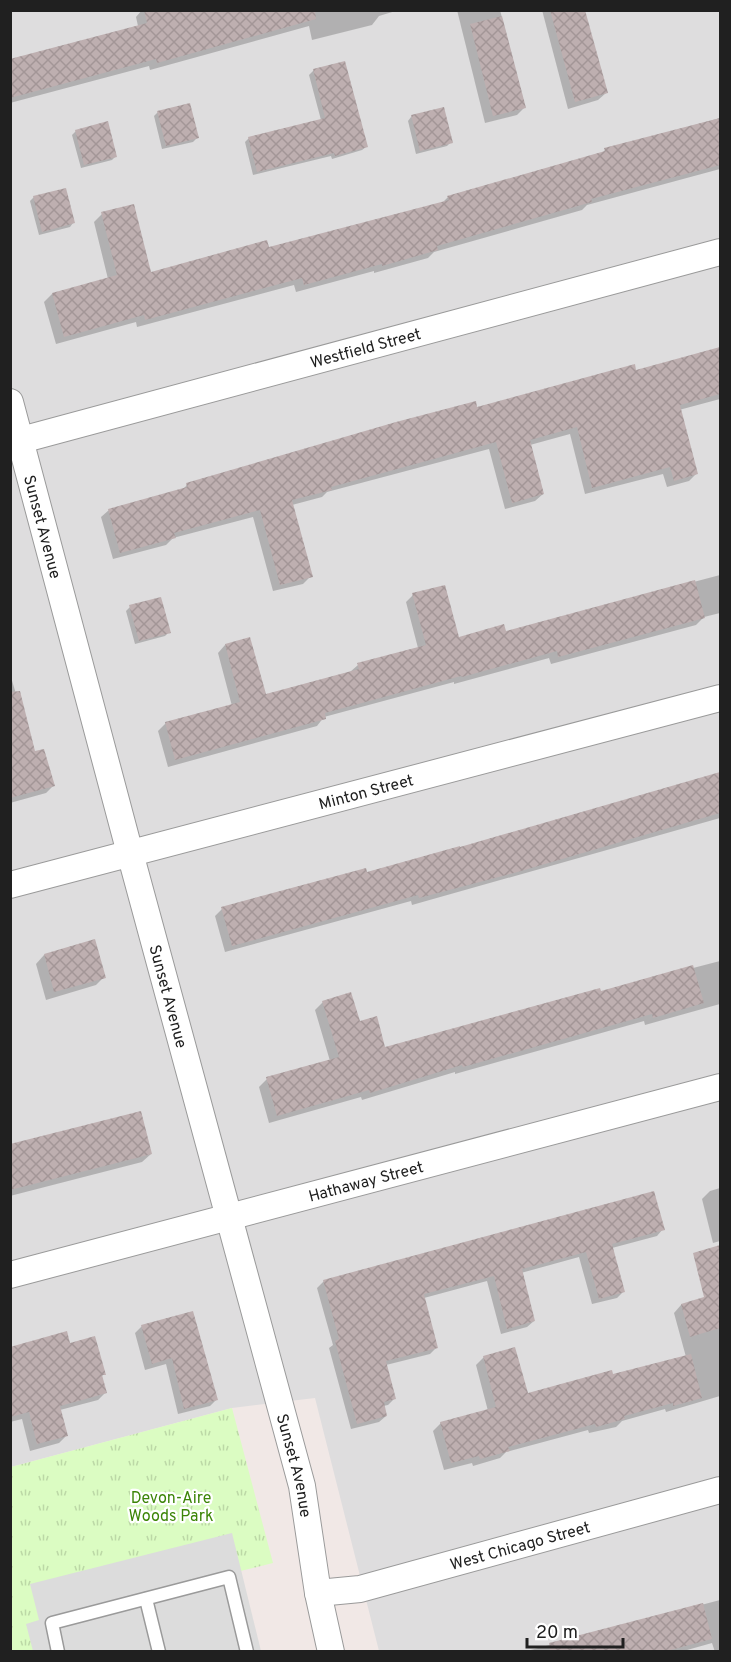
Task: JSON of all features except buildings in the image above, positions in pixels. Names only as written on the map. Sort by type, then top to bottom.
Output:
[{"type":"street","name":"Westfield Street","points":[[16,441],[720,252]]},
{"type":"street","name":"Sunset Avenue","points":[[10,402],[16,441],[302,1486],[318,1593],[331,1652]]},
{"type":"street","name":"Minton Street","points":[[10,885],[720,698]]},
{"type":"street","name":"Hathaway Street","points":[[10,1275],[720,1087]]},
{"type":"street","name":"West Chicago Street","points":[[318,1593],[360,1588],[720,1490]]},
{"type":"lane","points":[[58,1652],[52,1623],[229,1577],[247,1652]]},
{"type":"lane","points":[[146,1599],[159,1652]]},
{"type":"shaded area","points":[[11,11],[720,11],[720,1651],[379,1651],[315,1398],[232,1408],[11,1467]]},
{"type":"shaded area","points":[[232,1533],[261,1651],[33,1651],[26,1624],[39,1620],[30,1584]]},
{"type":"green space","name":"Devon-Aire Woods Park","points":[[232,1408],[273,1563],[39,1620],[34,1651],[11,1652],[11,1467]]}]
